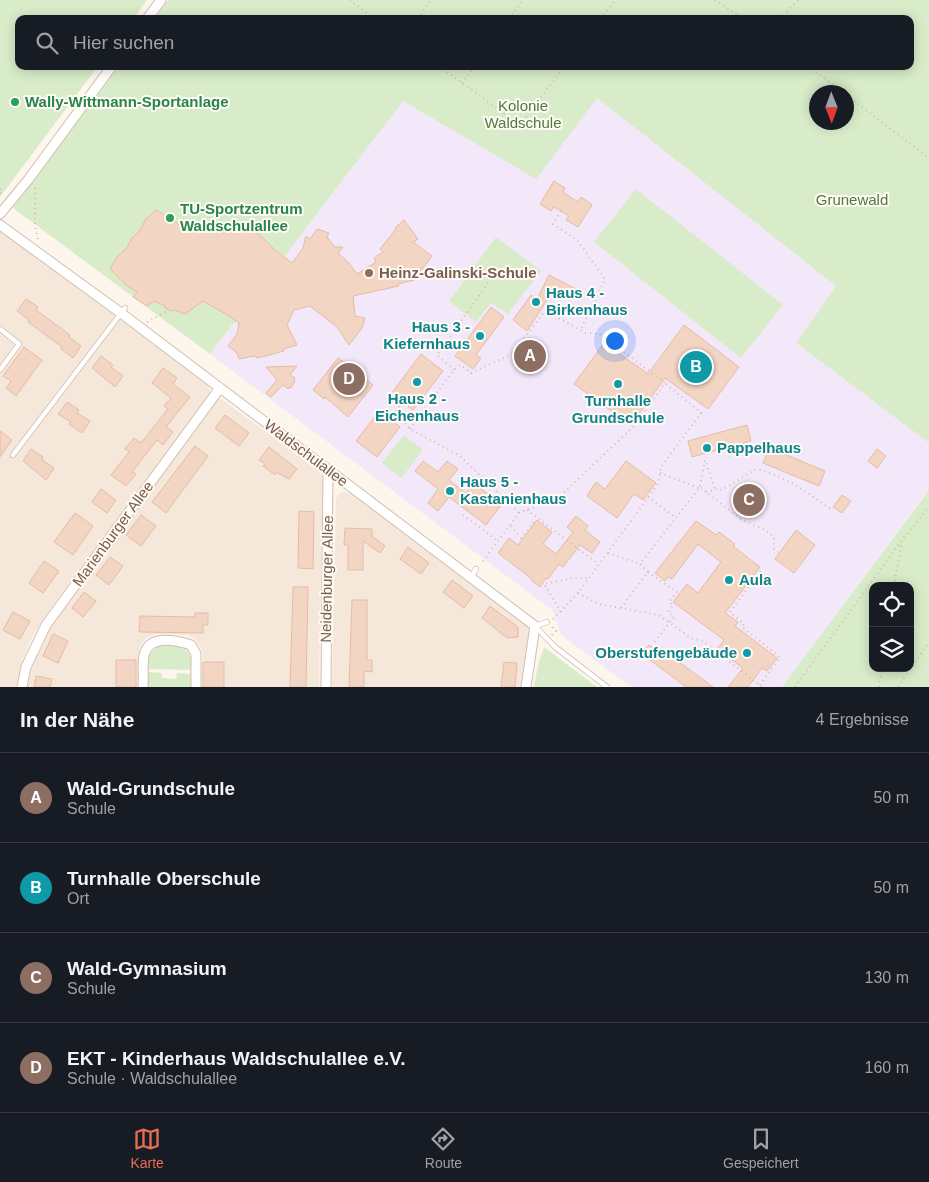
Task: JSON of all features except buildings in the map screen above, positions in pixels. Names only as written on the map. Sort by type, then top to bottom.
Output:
[{"type":"street","points":[[150,15],[161,0]]},
{"type":"street","points":[[0,214],[109,70]]},
{"type":"street","name":"Waldschulallee","points":[[0,226],[123,311],[138,326],[328,470],[473,573],[535,626]]},
{"type":"street","name":"Marienburger Allee","points":[[22,687],[26,667],[46,625],[220,388]]},
{"type":"street","name":"Neidenburger Allee","points":[[326,687],[328,470]]},
{"type":"street","points":[[526,687],[535,626]]},
{"type":"street","points":[[144,687],[144,656],[148,645],[158,641],[180,641],[192,645],[196,654],[196,687]]},
{"type":"lane","points":[[13,455],[123,311]]},
{"type":"lane","points":[[0,329],[19,344],[0,370]]},
{"type":"lane","points":[[535,626],[547,622]]},
{"type":"lane","name":"Waldschulallee","points":[[535,626],[555,647],[607,687]]},
{"type":"path","points":[[350,0],[370,15]]},
{"type":"path","points":[[421,15],[431,0]]},
{"type":"path","points":[[512,15],[523,0]]},
{"type":"path","points":[[604,15],[615,0]]},
{"type":"path","points":[[715,0],[737,15]]},
{"type":"path","points":[[784,15],[798,0]]},
{"type":"path","points":[[444,70],[520,126],[562,70]]},
{"type":"path","points":[[462,84],[472,70]]},
{"type":"path","points":[[813,70],[834,85]]},
{"type":"path","points":[[854,101],[929,158]]},
{"type":"path","points":[[35,170],[35,225],[42,255]]},
{"type":"path","points":[[0,189],[2,191],[0,194]]},
{"type":"path","points":[[561,211],[553,224],[577,240],[605,279],[581,330]]},
{"type":"path","points":[[454,370],[437,355],[488,283]]},
{"type":"path","points":[[138,326],[169,310]]},
{"type":"path","points":[[410,430],[454,370],[461,365],[471,373],[512,354],[545,311],[586,333],[600,334],[701,413],[661,467],[658,484],[599,565],[555,619],[547,622],[556,631],[548,639]]},
{"type":"path","points":[[473,573],[519,513],[558,498],[632,427],[665,383]]},
{"type":"path","points":[[390,419],[402,402]]},
{"type":"path","points":[[395,412],[410,430],[460,456],[519,513]]},
{"type":"path","points":[[640,564],[699,488],[705,460],[715,489]]},
{"type":"path","points":[[706,492],[715,489],[722,490],[756,469],[772,473],[794,483],[832,510]]},
{"type":"path","points":[[660,473],[699,488],[742,520],[765,530],[774,537],[774,549],[778,552]]},
{"type":"path","points":[[648,497],[676,518]]},
{"type":"path","points":[[795,687],[902,540],[929,507]]},
{"type":"path","points":[[526,510],[599,565]]},
{"type":"path","points":[[463,515],[498,541]]},
{"type":"path","points":[[511,526],[521,538],[537,518]]},
{"type":"path","points":[[895,582],[902,540]]},
{"type":"path","points":[[608,552],[640,564],[648,572],[677,592],[669,602],[673,605],[668,612],[674,617],[653,644]]},
{"type":"path","points":[[578,593],[599,604],[659,616],[691,638],[703,641],[761,686],[780,657],[742,627],[744,624],[730,612],[761,570]]},
{"type":"path","points":[[621,608],[648,572]]},
{"type":"path","points":[[561,612],[544,584],[572,578],[589,578]]},
{"type":"path","points":[[898,687],[929,642]]},
{"type":"path","points":[[879,687],[881,672]]},
{"type":"shaded area","points":[[597,98],[836,286],[796,343],[929,443],[929,489],[782,687],[631,687],[561,635],[552,610],[210,354],[403,101],[536,178]]},
{"type":"shaded area","points":[[0,230],[210,388],[209,397],[45,616],[31,639],[22,662],[16,687],[0,687]]},
{"type":"shaded area","points":[[220,398],[322,475],[319,687],[202,687],[203,654],[195,639],[187,635],[156,634],[145,639],[140,646],[138,654],[138,687],[26,687],[31,669],[49,627],[217,399]]},
{"type":"shaded area","points":[[342,492],[352,494],[528,627],[530,633],[522,687],[332,687],[336,499]]},
{"type":"green space","points":[[0,0],[147,0],[136,15],[15,15],[15,70],[95,70],[0,197]]},
{"type":"green space","points":[[168,0],[929,0],[929,443],[796,343],[836,286],[597,98],[536,179],[403,101],[210,354],[13,208],[116,70],[914,70],[914,15],[157,15]]},
{"type":"green space","points":[[636,189],[783,305],[741,358],[594,242]]},
{"type":"green space","points":[[496,237],[541,271],[508,314],[491,303],[476,322],[449,301]]},
{"type":"green space","points":[[404,435],[423,450],[401,478],[382,463]]},
{"type":"green space","points":[[929,489],[929,687],[782,687],[924,497]]},
{"type":"green space","points":[[167,643],[183,648],[189,654],[192,670],[146,669],[148,659],[154,649]]},
{"type":"green space","points":[[544,647],[597,687],[534,687]]},
{"type":"green space","points":[[147,672],[162,673],[162,678],[176,679],[177,673],[192,674],[192,687],[146,687]]},
{"type":"place","name":"Wally-Wittmann-Sportanlage","points":[[15,102]]},
{"type":"place","name":"TU-Sportzentrum Waldschulallee","points":[[170,218]]},
{"type":"place","name":"Heinz-Galinski-Schule","points":[[369,273]]},
{"type":"place","name":"Haus 4 - Birkenhaus","points":[[536,302]]},
{"type":"place","name":"Haus 3 - Kiefernhaus","points":[[480,336]]},
{"type":"place","name":"Wald-Grundschule","points":[[530,356]]},
{"type":"place","name":"Turnhalle Oberschule","points":[[696,367]]},
{"type":"place","name":"EKT - Kinderhaus Waldschulallee e.V.","points":[[349,379]]},
{"type":"place","name":"Haus 2 - Eichenhaus","points":[[417,382]]},
{"type":"place","name":"Turnhalle Grundschule","points":[[618,384]]},
{"type":"place","name":"Pappelhaus","points":[[707,448]]},
{"type":"place","name":"Haus 5 - Kastanienhaus","points":[[450,491]]},
{"type":"place","name":"Wald-Gymnasium","points":[[749,500]]},
{"type":"place","name":"Aula","points":[[729,580]]},
{"type":"place","name":"Oberstufengebäude","points":[[747,653]]},
{"type":"park label","name":"Kolonie Waldschule","points":[[523,114]]},
{"type":"park label","name":"Grunewald","points":[[852,200]]}]
